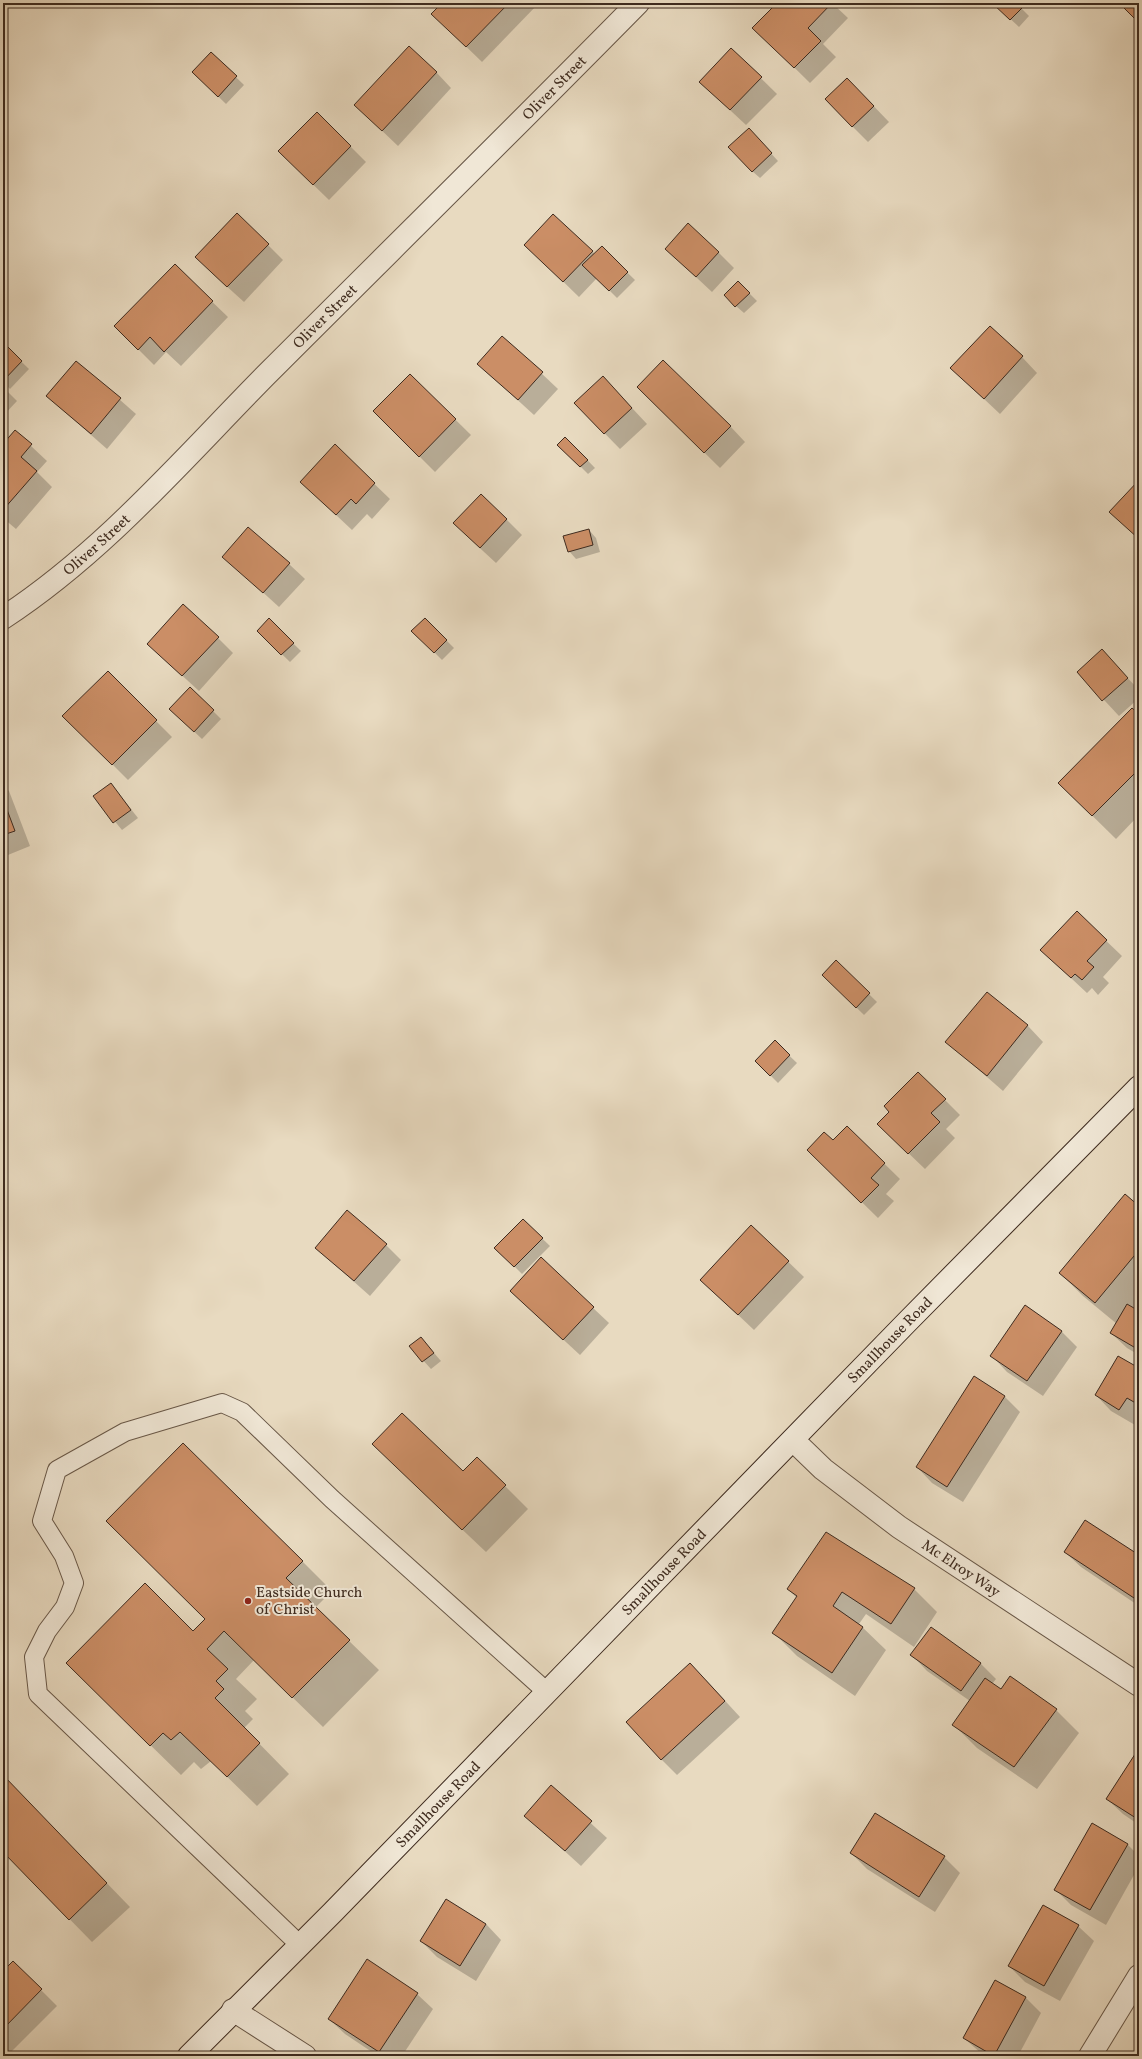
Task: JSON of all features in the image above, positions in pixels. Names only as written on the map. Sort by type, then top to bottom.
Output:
[{"type":"street","name":"Oliver Street","points":[[3,618],[27,602],[88,555],[145,500],[214,428],[638,3]]},
{"type":"street","name":"Smallhouse Road","points":[[189,2056],[233,2010],[300,1945],[793,1440],[1136,1094]]},
{"type":"street","name":"Mc Elroy Way","points":[[793,1440],[823,1470],[899,1527],[1139,1685]]},
{"type":"street","points":[[1090,2056],[1139,1976]]},
{"type":"street","points":[[233,2010],[305,2056]]},
{"type":"lane","points":[[300,1945],[38,1694],[34,1657],[47,1631],[65,1607],[74,1583],[64,1556],[42,1521],[56,1470],[125,1432],[222,1403],[242,1412],[332,1499],[547,1692]]},
{"type":"building","points":[[442,3],[509,3],[466,47],[431,14]]},
{"type":"building","points":[[777,3],[832,3],[808,28],[821,41],[794,68],[752,28]]},
{"type":"building","points":[[992,3],[1017,3],[1022,8],[1010,20]]},
{"type":"building","points":[[1126,3],[1139,3],[1139,18],[1136,20],[1123,7]]},
{"type":"building","points":[[409,46],[437,72],[382,131],[354,105]]},
{"type":"building","points":[[731,48],[762,77],[730,110],[699,82]]},
{"type":"building","points":[[211,52],[237,76],[218,97],[192,72]]},
{"type":"building","points":[[847,78],[874,106],[852,127],[825,99]]},
{"type":"building","points":[[317,112],[351,146],[313,185],[278,151]]},
{"type":"building","points":[[749,128],[772,153],[752,172],[728,147]]},
{"type":"building","points":[[237,213],[269,244],[227,287],[195,257]]},
{"type":"building","points":[[553,214],[593,251],[563,282],[524,245]]},
{"type":"building","points":[[688,223],[719,252],[696,277],[665,249]]},
{"type":"building","points":[[602,246],[628,272],[609,291],[582,265]]},
{"type":"building","points":[[175,264],[213,301],[164,352],[150,337],[138,350],[114,326]]},
{"type":"building","points":[[738,281],[750,293],[735,307],[724,295]]},
{"type":"building","points":[[990,326],[1023,356],[984,399],[950,368]]},
{"type":"building","points":[[502,336],[543,372],[518,400],[477,364]]},
{"type":"building","points":[[3,342],[22,361],[3,381]]},
{"type":"building","points":[[663,360],[731,426],[704,453],[637,387]]},
{"type":"building","points":[[76,361],[121,398],[91,434],[46,396]]},
{"type":"building","points":[[410,374],[456,419],[419,457],[373,411]]},
{"type":"building","points":[[603,376],[632,408],[604,434],[574,403]]},
{"type":"building","points":[[15,430],[32,444],[21,457],[37,471],[3,510],[3,444]]},
{"type":"building","points":[[565,437],[588,460],[580,467],[557,445]]},
{"type":"building","points":[[335,444],[375,483],[356,504],[351,499],[336,515],[300,482]]},
{"type":"building","points":[[1139,480],[1139,539],[1109,512]]},
{"type":"building","points":[[481,494],[507,519],[480,548],[453,523]]},
{"type":"building","points":[[248,527],[290,563],[263,593],[222,557]]},
{"type":"building","points":[[589,529],[593,545],[568,552],[563,536]]},
{"type":"building","points":[[183,604],[219,637],[182,676],[147,644]]},
{"type":"building","points":[[269,618],[294,643],[281,655],[257,631]]},
{"type":"building","points":[[425,618],[447,640],[434,653],[411,631]]},
{"type":"building","points":[[1102,649],[1128,678],[1102,701],[1077,672]]},
{"type":"building","points":[[108,671],[157,720],[112,765],[62,716]]},
{"type":"building","points":[[190,687],[214,710],[194,732],[169,709]]},
{"type":"building","points":[[1132,708],[1139,714],[1139,769],[1092,816],[1058,783]]},
{"type":"building","points":[[111,783],[131,810],[113,823],[93,796]]},
{"type":"building","points":[[3,799],[15,831],[3,835]]},
{"type":"building","points":[[1077,911],[1107,940],[1087,961],[1094,967],[1082,980],[1075,974],[1071,978],[1040,950]]},
{"type":"building","points":[[836,960],[870,993],[856,1008],[822,975]]},
{"type":"building","points":[[987,992],[1028,1025],[987,1076],[945,1042]]},
{"type":"building","points":[[775,1040],[790,1055],[770,1076],[755,1061]]},
{"type":"building","points":[[918,1072],[946,1099],[931,1113],[940,1122],[908,1154],[877,1124],[889,1112],[884,1106]]},
{"type":"building","points":[[847,1126],[885,1163],[871,1178],[879,1185],[861,1203],[807,1150],[824,1132],[833,1140]]},
{"type":"building","points":[[1125,1194],[1139,1206],[1139,1250],[1095,1303],[1059,1273]]},
{"type":"building","points":[[347,1210],[387,1244],[354,1281],[315,1248]]},
{"type":"building","points":[[523,1219],[543,1238],[514,1267],[494,1248]]},
{"type":"building","points":[[751,1225],[789,1261],[738,1315],[700,1280]]},
{"type":"building","points":[[541,1257],[594,1307],[563,1340],[510,1291]]},
{"type":"building","points":[[1127,1304],[1139,1311],[1139,1350],[1110,1333]]},
{"type":"building","points":[[1025,1305],[1062,1331],[1027,1381],[990,1356]]},
{"type":"building","points":[[421,1337],[434,1353],[422,1362],[409,1346]]},
{"type":"building","points":[[1118,1356],[1139,1368],[1139,1405],[1127,1398],[1119,1410],[1095,1395]]},
{"type":"building","points":[[974,1376],[1005,1396],[947,1487],[916,1467]]},
{"type":"building","points":[[402,1413],[463,1471],[477,1457],[506,1485],[462,1530],[372,1444]]},
{"type":"building","name":"Eastside Church of Christ","points":[[183,1443],[303,1561],[286,1578],[350,1640],[292,1698],[224,1631],[207,1649],[228,1669],[216,1681],[224,1689],[215,1698],[260,1743],[227,1777],[180,1732],[171,1740],[163,1733],[150,1746],[66,1663],[145,1583],[193,1631],[205,1619],[106,1521]]},
{"type":"building","points":[[1085,1520],[1139,1555],[1139,1591],[1134,1598],[1064,1552]]},
{"type":"building","points":[[826,1532],[915,1588],[891,1624],[842,1592],[833,1606],[863,1627],[832,1673],[772,1633],[797,1596],[787,1589]]},
{"type":"building","points":[[931,1627],[981,1663],[961,1691],[910,1655]]},
{"type":"building","points":[[690,1663],[725,1701],[661,1760],[626,1722]]},
{"type":"building","points":[[1010,1676],[1057,1709],[1014,1767],[952,1725],[985,1678],[1001,1689]]},
{"type":"building","points":[[1139,1748],[1139,1820],[1106,1799]]},
{"type":"building","points":[[3,1775],[107,1883],[69,1920],[3,1852]]},
{"type":"building","points":[[551,1785],[592,1821],[565,1851],[524,1816]]},
{"type":"building","points":[[875,1813],[945,1856],[919,1897],[850,1853]]},
{"type":"building","points":[[1092,1823],[1128,1844],[1090,1910],[1054,1890]]},
{"type":"building","points":[[446,1899],[486,1924],[460,1966],[420,1941]]},
{"type":"building","points":[[1043,1905],[1079,1925],[1044,1986],[1008,1966]]},
{"type":"building","points":[[367,1959],[418,1993],[379,2052],[328,2019]]},
{"type":"building","points":[[13,1961],[42,1989],[3,2029],[3,1971]]},
{"type":"building","points":[[995,1980],[1026,1997],[994,2056],[963,2038]]},
{"type":"place","name":"Eastside Church of Christ","points":[[248,1601]]}]
